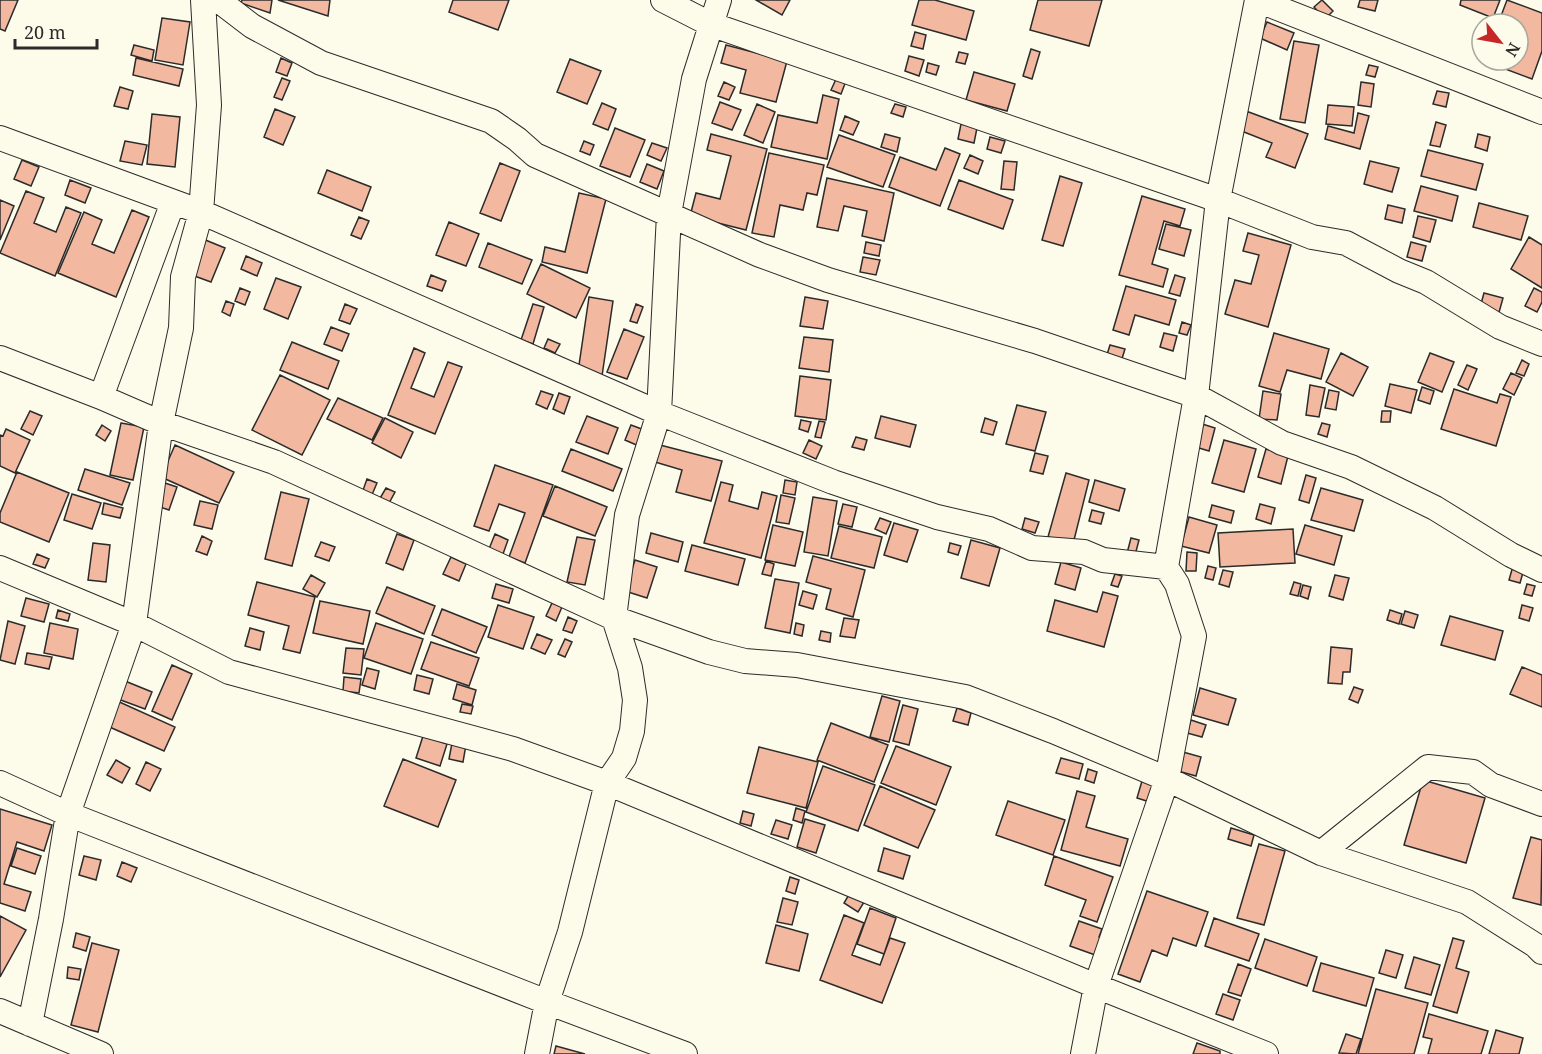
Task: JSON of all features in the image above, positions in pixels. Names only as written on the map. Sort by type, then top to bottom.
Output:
[{"type":"street","points":[[30,1024],[51,919],[68,814],[134,624],[160,423],[181,328],[183,277],[201,212],[209,105],[203,0]]},
{"type":"street","points":[[218,0],[252,26],[321,63],[491,121],[517,138],[535,155],[760,255],[828,280],[1035,341],[1196,396],[1282,443],[1351,467],[1435,508],[1511,555],[1542,570]]},
{"type":"street","points":[[663,0],[710,24],[1218,200],[1312,237],[1346,243],[1399,272],[1426,282],[1500,327],[1542,344]]},
{"type":"street","points":[[537,1054],[547,1002],[570,932],[608,783],[624,758],[632,731],[635,700],[630,668],[614,618],[627,515],[659,413],[669,214],[694,79],[719,0]]},
{"type":"street","points":[[1083,1054],[1096,986],[1167,779],[1194,636],[1177,585],[1166,567],[1196,396],[1218,200],[1257,0],[1542,112]]},
{"type":"street","points":[[0,138],[201,212],[659,413],[833,482],[937,516],[988,529],[1032,548],[1084,552],[1102,560],[1166,567]]},
{"type":"street","points":[[101,397],[173,202]]},
{"type":"street","points":[[0,358],[101,397],[160,423],[274,462],[614,618],[709,652],[745,661],[797,664],[965,697],[1167,779],[1321,853],[1467,902],[1535,945],[1542,952]]},
{"type":"street","points":[[0,568],[134,624],[229,672],[513,749],[608,783],[1096,986],[1266,1054]]},
{"type":"street","points":[[1321,853],[1428,767],[1473,772],[1491,785],[1542,804]]},
{"type":"street","points":[[0,783],[68,814],[685,1054]]},
{"type":"street","points":[[0,1011],[101,1054]]},
{"type":"building","points":[[0,0],[18,0],[5,31],[0,29]]},
{"type":"building","points":[[242,0],[272,0],[270,13],[241,3]]},
{"type":"building","points":[[278,0],[330,0],[328,16]]},
{"type":"building","points":[[453,0],[509,0],[498,30],[449,12]]},
{"type":"building","points":[[756,0],[790,0],[782,15]]},
{"type":"building","points":[[919,0],[935,0],[974,11],[966,40],[912,25]]},
{"type":"building","points":[[1038,0],[1102,0],[1089,46],[1030,30]]},
{"type":"building","points":[[1322,0],[1333,11],[1325,19],[1314,7]]},
{"type":"building","points":[[1360,0],[1378,0],[1375,11],[1358,7]]},
{"type":"building","points":[[1461,0],[1500,0],[1495,12],[1478,12],[1460,5]]},
{"type":"building","points":[[1507,0],[1542,13],[1542,51],[1532,79],[1513,72],[1530,72],[1530,12],[1502,12]]},
{"type":"building","points":[[162,18],[190,22],[183,65],[155,60]]},
{"type":"building","points":[[1267,22],[1294,33],[1287,50],[1260,38]]},
{"type":"building","points":[[915,32],[926,35],[923,49],[911,46]]},
{"type":"building","points":[[1294,41],[1319,45],[1305,123],[1280,119]]},
{"type":"building","points":[[134,45],[154,50],[152,61],[131,55]]},
{"type":"building","points":[[726,45],[787,61],[776,102],[740,93],[746,70],[721,63]]},
{"type":"building","points":[[1031,49],[1040,52],[1032,79],[1023,76]]},
{"type":"building","points":[[959,52],[968,54],[965,64],[956,62]]},
{"type":"building","points":[[909,56],[924,60],[919,76],[905,71]]},
{"type":"building","points":[[136,58],[183,69],[179,86],[133,75]]},
{"type":"building","points":[[281,58],[292,63],[287,76],[276,72]]},
{"type":"building","points":[[570,59],[601,71],[587,104],[557,92]]},
{"type":"building","points":[[928,63],[939,66],[936,75],[926,72]]},
{"type":"building","points":[[1369,65],[1378,67],[1375,77],[1366,75]]},
{"type":"building","points":[[974,72],[1015,84],[1007,111],[966,100]]},
{"type":"building","points":[[837,77],[846,81],[841,94],[831,90]]},
{"type":"building","points":[[282,78],[290,81],[282,100],[274,97]]},
{"type":"building","points":[[724,82],[735,87],[729,100],[718,96]]},
{"type":"building","points":[[1361,82],[1374,84],[1371,107],[1358,105]]},
{"type":"building","points":[[120,87],[133,91],[128,109],[114,106]]},
{"type":"building","points":[[1437,91],[1449,93],[1446,107],[1433,104]]},
{"type":"building","points":[[823,95],[839,99],[827,159],[771,147],[778,115],[817,123]]},
{"type":"building","points":[[720,102],[741,110],[732,130],[712,123]]},
{"type":"building","points":[[602,103],[616,109],[608,130],[593,124]]},
{"type":"building","points":[[757,104],[775,112],[763,143],[744,135]]},
{"type":"building","points":[[895,104],[906,107],[903,117],[891,113]]},
{"type":"building","points":[[1328,105],[1354,107],[1352,126],[1326,124]]},
{"type":"building","points":[[275,109],[295,117],[283,145],[264,137]]},
{"type":"building","points":[[1246,111],[1308,134],[1295,168],[1266,157],[1272,143],[1239,130]]},
{"type":"building","points":[[1358,113],[1369,116],[1360,149],[1325,139],[1328,126],[1354,133]]},
{"type":"building","points":[[152,114],[180,117],[175,167],[147,164]]},
{"type":"building","points":[[845,116],[859,122],[853,135],[840,130]]},
{"type":"building","points":[[1436,122],[1446,125],[1440,147],[1430,145]]},
{"type":"building","points":[[961,124],[977,128],[974,143],[958,139]]},
{"type":"building","points":[[615,128],[645,140],[630,177],[600,166]]},
{"type":"building","points":[[711,134],[767,149],[746,230],[690,216],[696,193],[720,199],[731,156],[707,150]]},
{"type":"building","points":[[885,134],[900,138],[897,152],[881,147]]},
{"type":"building","points":[[1478,134],[1490,137],[1487,151],[1475,147]]},
{"type":"building","points":[[839,135],[895,155],[883,187],[827,167]]},
{"type":"building","points":[[990,137],[1005,141],[1001,153],[987,149]]},
{"type":"building","points":[[125,141],[147,145],[142,165],[120,161]]},
{"type":"building","points":[[584,141],[594,145],[590,155],[580,151]]},
{"type":"building","points":[[652,143],[667,148],[661,161],[647,155]]},
{"type":"building","points":[[945,148],[960,154],[940,206],[889,187],[900,157],[936,170]]},
{"type":"building","points":[[1428,150],[1483,164],[1476,190],[1421,176]]},
{"type":"building","points":[[769,153],[824,165],[817,195],[807,193],[803,210],[780,205],[774,237],[752,233]]},
{"type":"building","points":[[970,155],[983,161],[978,174],[964,168]]},
{"type":"building","points":[[22,160],[39,167],[31,186],[14,179]]},
{"type":"building","points":[[1004,161],[1017,162],[1014,190],[1001,189]]},
{"type":"building","points":[[1370,161],[1399,168],[1392,192],[1364,184]]},
{"type":"building","points":[[500,163],[520,171],[501,221],[480,213]]},
{"type":"building","points":[[647,164],[664,171],[657,189],[640,182]]},
{"type":"building","points":[[327,170],[371,187],[362,211],[318,193]]},
{"type":"building","points":[[1060,176],[1082,183],[1063,246],[1042,240]]},
{"type":"building","points":[[827,178],[894,193],[884,241],[862,236],[867,211],[844,206],[838,231],[817,227]]},
{"type":"building","points":[[70,180],[91,188],[85,203],[65,195]]},
{"type":"building","points":[[959,180],[1013,200],[1003,229],[948,209]]},
{"type":"building","points":[[1421,186],[1458,196],[1452,221],[1414,211]]},
{"type":"building","points":[[26,191],[44,198],[34,223],[56,232],[66,207],[81,213],[55,276],[0,253]]},
{"type":"building","points":[[579,193],[606,199],[587,273],[542,262],[545,247],[565,252]]},
{"type":"building","points":[[1142,196],[1185,209],[1180,226],[1164,221],[1152,264],[1168,269],[1163,287],[1119,275]]},
{"type":"building","points":[[0,200],[14,206],[0,240]]},
{"type":"building","points":[[1479,203],[1528,216],[1521,240],[1473,227]]},
{"type":"building","points":[[1388,205],[1405,209],[1402,223],[1385,219]]},
{"type":"building","points":[[132,210],[149,217],[116,297],[58,273],[84,212],[102,220],[92,244],[114,253]]},
{"type":"building","points":[[1418,216],[1436,220],[1430,242],[1413,237]]},
{"type":"building","points":[[359,217],[369,221],[361,239],[351,235]]},
{"type":"building","points":[[449,222],[479,234],[466,266],[436,255]]},
{"type":"building","points":[[1166,224],[1191,230],[1184,256],[1159,249]]},
{"type":"building","points":[[1248,233],[1291,245],[1268,327],[1225,314],[1235,280],[1251,284],[1259,255],[1243,251]]},
{"type":"building","points":[[1529,237],[1542,245],[1542,288],[1511,269]]},
{"type":"building","points":[[203,239],[225,248],[211,282],[189,274]]},
{"type":"building","points":[[866,242],[881,245],[879,256],[864,253]]},
{"type":"building","points":[[1411,242],[1426,246],[1422,261],[1407,257]]},
{"type":"building","points":[[488,243],[532,260],[522,284],[479,267]]},
{"type":"building","points":[[246,256],[262,263],[257,276],[241,269]]},
{"type":"building","points":[[863,257],[880,260],[876,275],[860,272]]},
{"type":"building","points":[[541,264],[590,288],[576,318],[527,294]]},
{"type":"building","points":[[431,275],[446,281],[442,291],[427,286]]},
{"type":"building","points":[[1175,275],[1185,278],[1180,296],[1169,293]]},
{"type":"building","points":[[276,278],[301,287],[288,319],[264,309]]},
{"type":"building","points":[[1126,286],[1176,300],[1169,325],[1135,315],[1129,335],[1113,330]]},
{"type":"building","points":[[240,288],[250,292],[245,305],[235,301]]},
{"type":"building","points":[[1534,288],[1542,292],[1542,302],[1537,312],[1525,306]]},
{"type":"building","points":[[1484,293],[1503,298],[1498,316],[1479,311]]},
{"type":"building","points":[[589,297],[613,301],[602,376],[578,372]]},
{"type":"building","points":[[805,297],[828,301],[823,329],[800,326]]},
{"type":"building","points":[[226,301],[234,304],[230,316],[222,312]]},
{"type":"building","points":[[345,304],[357,309],[350,324],[339,320]]},
{"type":"building","points":[[533,304],[544,307],[533,344],[521,340]]},
{"type":"building","points":[[636,304],[643,307],[637,323],[630,321]]},
{"type":"building","points":[[1182,322],[1191,325],[1187,335],[1179,333]]},
{"type":"building","points":[[331,327],[349,334],[342,351],[324,344]]},
{"type":"building","points":[[624,329],[644,337],[627,379],[607,372]]},
{"type":"building","points":[[1164,333],[1177,336],[1173,351],[1160,347]]},
{"type":"building","points":[[1274,333],[1329,349],[1321,379],[1287,370],[1280,392],[1259,386]]},
{"type":"building","points":[[804,337],[833,340],[829,372],[799,368]]},
{"type":"building","points":[[548,339],[560,344],[555,353],[544,348]]},
{"type":"building","points":[[292,342],[339,361],[328,389],[280,370]]},
{"type":"building","points":[[1110,345],[1125,349],[1120,365],[1105,361]]},
{"type":"building","points":[[414,348],[425,353],[411,388],[434,397],[448,362],[462,367],[435,434],[388,415]]},
{"type":"building","points":[[1341,353],[1368,367],[1353,396],[1326,382]]},
{"type":"building","points":[[1430,353],[1454,362],[1442,392],[1418,382]]},
{"type":"building","points":[[1522,360],[1529,364],[1524,376],[1516,373]]},
{"type":"building","points":[[1467,365],[1477,369],[1468,390],[1458,385]]},
{"type":"building","points":[[1511,373],[1522,378],[1514,395],[1503,389]]},
{"type":"building","points":[[280,375],[330,400],[302,455],[252,430]]},
{"type":"building","points":[[800,376],[831,380],[826,420],[795,416]]},
{"type":"building","points":[[1390,384],[1417,390],[1411,413],[1385,406]]},
{"type":"building","points":[[1310,385],[1325,388],[1319,417],[1306,415]]},
{"type":"building","points":[[1422,387],[1434,391],[1430,404],[1418,400]]},
{"type":"building","points":[[1454,389],[1497,403],[1500,394],[1511,397],[1496,446],[1441,429]]},
{"type":"building","points":[[1329,390],[1339,392],[1336,410],[1325,408]]},
{"type":"building","points":[[541,391],[553,395],[547,409],[536,404]]},
{"type":"building","points":[[1263,391],[1281,394],[1277,420],[1259,419]]},
{"type":"building","points":[[559,393],[570,397],[564,414],[553,409]]},
{"type":"building","points":[[338,398],[383,418],[372,440],[327,419]]},
{"type":"building","points":[[1017,405],[1046,412],[1035,451],[1006,444]]},
{"type":"building","points":[[30,411],[42,416],[33,435],[21,429]]},
{"type":"building","points":[[1382,411],[1391,411],[1390,422],[1381,422]]},
{"type":"building","points":[[587,416],[618,428],[608,454],[576,442]]},
{"type":"building","points":[[881,416],[916,425],[910,447],[875,438]]},
{"type":"building","points":[[385,418],[413,432],[401,458],[372,443]]},
{"type":"building","points":[[985,418],[997,422],[993,435],[981,432]]},
{"type":"building","points":[[801,420],[811,422],[808,432],[799,429]]},
{"type":"building","points":[[819,421],[825,422],[821,438],[815,437]]},
{"type":"building","points":[[1196,422],[1215,428],[1209,451],[1189,445]]},
{"type":"building","points":[[121,423],[144,427],[133,480],[110,475]]},
{"type":"building","points":[[1322,423],[1330,425],[1327,437],[1318,434]]},
{"type":"building","points":[[102,425],[111,431],[105,441],[96,435]]},
{"type":"building","points":[[631,425],[647,431],[641,447],[625,440]]},
{"type":"building","points":[[6,429],[30,440],[15,473],[0,466],[0,435],[3,436]]},
{"type":"building","points":[[856,437],[867,440],[864,450],[852,447]]},
{"type":"building","points":[[809,440],[822,446],[816,459],[803,453]]},
{"type":"building","points":[[1224,440],[1256,449],[1244,492],[1212,483]]},
{"type":"building","points":[[175,445],[234,472],[219,503],[161,477]]},
{"type":"building","points":[[660,445],[722,461],[711,501],[676,492],[682,470],[655,462]]},
{"type":"building","points":[[571,449],[622,469],[613,491],[562,471]]},
{"type":"building","points":[[1266,449],[1288,456],[1281,484],[1258,477]]},
{"type":"building","points":[[1035,453],[1048,456],[1043,474],[1030,471]]},
{"type":"building","points":[[495,465],[553,485],[525,563],[509,557],[525,513],[499,504],[489,531],[474,526]]},
{"type":"building","points":[[85,469],[130,483],[122,505],[78,490]]},
{"type":"building","points":[[17,472],[69,493],[49,542],[0,522],[0,513]]},
{"type":"building","points":[[1066,473],[1089,480],[1073,544],[1048,537]]},
{"type":"building","points":[[1306,475],[1316,478],[1309,503],[1299,500]]},
{"type":"building","points":[[367,479],[377,483],[371,497],[362,493]]},
{"type":"building","points":[[785,480],[797,482],[795,495],[783,493]]},
{"type":"building","points":[[1095,480],[1125,489],[1119,511],[1089,502]]},
{"type":"building","points":[[162,482],[177,487],[169,510],[154,505]]},
{"type":"building","points":[[721,482],[733,485],[729,501],[758,509],[762,492],[777,496],[761,558],[704,543]]},
{"type":"building","points":[[555,486],[607,507],[595,536],[543,516]]},
{"type":"building","points":[[386,488],[395,492],[388,505],[379,500]]},
{"type":"building","points":[[1321,488],[1363,500],[1354,531],[1311,520]]},
{"type":"building","points":[[281,492],[309,499],[292,566],[265,559]]},
{"type":"building","points":[[72,494],[101,503],[92,529],[64,520]]},
{"type":"building","points":[[781,495],[795,498],[789,524],[776,522]]},
{"type":"building","points":[[813,497],[837,501],[828,556],[804,552]]},
{"type":"building","points":[[200,501],[218,505],[212,529],[194,525]]},
{"type":"building","points":[[104,503],[123,508],[120,518],[102,514]]},
{"type":"building","points":[[843,504],[857,507],[852,527],[838,524]]},
{"type":"building","points":[[1260,504],[1275,508],[1271,524],[1256,519]]},
{"type":"building","points":[[1212,505],[1234,511],[1231,523],[1209,517]]},
{"type":"building","points":[[1092,510],[1104,513],[1101,524],[1089,521]]},
{"type":"building","points":[[1189,517],[1217,525],[1209,553],[1181,546]]},
{"type":"building","points":[[880,518],[891,522],[886,534],[875,529]]},
{"type":"building","points":[[1025,518],[1039,522],[1035,533],[1022,529]]},
{"type":"building","points":[[894,523],[918,530],[907,562],[884,555]]},
{"type":"building","points":[[773,525],[803,532],[795,566],[765,560]]},
{"type":"building","points":[[1305,525],[1342,536],[1334,565],[1296,554]]},
{"type":"building","points":[[839,526],[882,537],[874,568],[831,558]]},
{"type":"building","points":[[1293,529],[1295,563],[1220,567],[1218,533]]},
{"type":"building","points":[[651,533],[683,542],[678,562],[646,553]]},
{"type":"building","points":[[397,534],[414,540],[403,570],[386,563]]},
{"type":"building","points":[[495,534],[508,540],[503,554],[489,549]]},
{"type":"building","points":[[202,536],[212,541],[207,555],[196,551]]},
{"type":"building","points":[[577,537],[595,540],[585,585],[567,582]]},
{"type":"building","points":[[1131,538],[1139,540],[1134,559],[1126,557]]},
{"type":"building","points":[[971,540],[1000,548],[989,586],[961,578]]},
{"type":"building","points":[[321,542],[335,547],[329,561],[315,556]]},
{"type":"building","points":[[93,543],[110,545],[106,582],[88,580]]},
{"type":"building","points":[[950,543],[961,546],[958,555],[948,552]]},
{"type":"building","points":[[692,545],[745,559],[738,585],[685,571]]},
{"type":"building","points":[[1187,552],[1197,553],[1196,571],[1186,571]]},
{"type":"building","points":[[37,554],[49,559],[45,568],[33,564]]},
{"type":"building","points":[[813,556],[865,570],[853,617],[826,609],[831,589],[806,582]]},
{"type":"building","points":[[451,557],[466,564],[459,581],[443,574]]},
{"type":"building","points":[[635,560],[657,567],[647,598],[625,591]]},
{"type":"building","points":[[766,561],[774,564],[771,576],[762,574]]},
{"type":"building","points":[[1061,562],[1081,568],[1075,590],[1055,584]]},
{"type":"building","points":[[1208,566],[1216,568],[1213,580],[1205,578]]},
{"type":"building","points":[[1513,566],[1524,569],[1520,583],[1509,580]]},
{"type":"building","points":[[1223,570],[1233,572],[1229,587],[1219,584]]},
{"type":"building","points":[[1115,574],[1122,576],[1118,587],[1111,585]]},
{"type":"building","points":[[311,575],[325,583],[317,597],[303,589]]},
{"type":"building","points":[[1335,575],[1349,578],[1343,600],[1329,596]]},
{"type":"building","points":[[775,579],[799,583],[790,633],[765,628]]},
{"type":"building","points":[[257,582],[315,597],[300,653],[283,649],[289,626],[248,615]]},
{"type":"building","points":[[1294,582],[1301,584],[1298,596],[1290,594]]},
{"type":"building","points":[[496,584],[513,589],[509,603],[492,598]]},
{"type":"building","points":[[1527,584],[1535,586],[1532,596],[1524,594]]},
{"type":"building","points":[[1303,585],[1311,587],[1308,599],[1300,596]]},
{"type":"building","points":[[387,587],[435,606],[424,634],[376,613]]},
{"type":"building","points":[[803,591],[817,595],[813,609],[799,605]]},
{"type":"building","points":[[1103,592],[1118,596],[1104,647],[1047,631],[1055,600],[1097,612]]},
{"type":"building","points":[[26,598],[49,604],[44,622],[21,616]]},
{"type":"building","points":[[320,601],[370,611],[363,644],[313,633]]},
{"type":"building","points":[[552,603],[562,607],[556,621],[546,616]]},
{"type":"building","points":[[498,605],[534,617],[523,649],[488,637]]},
{"type":"building","points":[[1522,605],[1533,608],[1529,621],[1519,618]]},
{"type":"building","points":[[442,609],[487,627],[476,653],[432,635]]},
{"type":"building","points":[[58,610],[70,614],[68,621],[56,618]]},
{"type":"building","points":[[1390,610],[1402,614],[1399,624],[1387,620]]},
{"type":"building","points":[[1405,611],[1418,615],[1414,628],[1401,624]]},
{"type":"building","points":[[1450,616],[1503,631],[1495,660],[1441,645]]},
{"type":"building","points":[[568,617],[577,621],[572,633],[563,630]]},
{"type":"building","points":[[844,618],[859,620],[855,638],[840,636]]},
{"type":"building","points":[[8,621],[25,626],[15,664],[0,660]]},
{"type":"building","points":[[50,623],[78,629],[73,659],[44,653]]},
{"type":"building","points":[[376,623],[423,639],[411,674],[364,658]]},
{"type":"building","points":[[796,623],[804,625],[802,636],[794,634]]},
{"type":"building","points":[[250,628],[264,632],[260,650],[245,646]]},
{"type":"building","points":[[821,631],[831,633],[830,642],[819,640]]},
{"type":"building","points":[[537,634],[552,640],[545,654],[531,648]]},
{"type":"building","points":[[565,639],[572,642],[565,657],[558,654]]},
{"type":"building","points":[[431,642],[479,658],[469,686],[421,669]]},
{"type":"building","points":[[1331,647],[1352,649],[1350,672],[1343,672],[1342,684],[1328,683]]},
{"type":"building","points":[[346,648],[364,649],[361,675],[343,673]]},
{"type":"building","points":[[27,653],[52,657],[49,669],[25,664]]},
{"type":"building","points":[[172,665],[192,674],[172,720],[152,711]]},
{"type":"building","points":[[1522,667],[1542,675],[1542,707],[1510,694]]},
{"type":"building","points":[[367,668],[379,671],[375,689],[362,685]]},
{"type":"building","points":[[417,675],[433,679],[429,694],[414,690]]},
{"type":"building","points":[[344,677],[361,679],[359,693],[343,691]]},
{"type":"building","points":[[125,681],[152,692],[145,709],[118,699]]},
{"type":"building","points":[[457,684],[476,690],[472,705],[453,699]]},
{"type":"building","points":[[1354,687],[1363,690],[1358,703],[1349,699]]},
{"type":"building","points":[[1200,688],[1236,699],[1228,725],[1193,715]]},
{"type":"building","points":[[882,696],[900,701],[889,742],[870,737]]},
{"type":"building","points":[[115,700],[175,727],[164,751],[105,725]]},
{"type":"building","points":[[462,704],[473,706],[471,714],[460,712]]},
{"type":"building","points":[[903,705],[918,709],[909,745],[893,741]]},
{"type":"building","points":[[957,708],[971,713],[968,725],[953,721]]},
{"type":"building","points":[[1191,720],[1206,725],[1202,737],[1187,733]]},
{"type":"building","points":[[831,723],[888,745],[874,782],[817,760]]},
{"type":"building","points":[[423,736],[447,744],[440,766],[416,758]]},
{"type":"building","points":[[452,743],[466,745],[463,762],[449,759]]},
{"type":"building","points":[[896,746],[951,767],[936,805],[881,783]]},
{"type":"building","points":[[759,747],[818,762],[806,808],[747,793]]},
{"type":"building","points":[[1183,752],[1201,757],[1196,776],[1178,771]]},
{"type":"building","points":[[1061,758],[1083,764],[1079,779],[1056,773]]},
{"type":"building","points":[[403,759],[456,780],[438,827],[384,806]]},
{"type":"building","points":[[116,760],[130,768],[122,783],[107,775]]},
{"type":"building","points":[[146,762],[161,769],[150,791],[136,784]]},
{"type":"building","points":[[823,766],[875,785],[858,831],[806,812]]},
{"type":"building","points":[[1088,769],[1097,772],[1094,783],[1085,780]]},
{"type":"building","points":[[1423,780],[1485,798],[1466,863],[1404,845]]},
{"type":"building","points":[[1142,781],[1158,786],[1153,803],[1137,798]]},
{"type":"building","points":[[880,786],[935,810],[918,848],[864,825]]},
{"type":"building","points":[[1077,791],[1095,796],[1086,827],[1128,839],[1120,866],[1061,850]]},
{"type":"building","points":[[1008,801],[1065,820],[1053,855],[996,835]]},
{"type":"building","points":[[796,808],[805,811],[802,823],[793,820]]},
{"type":"building","points":[[0,809],[52,825],[44,851],[17,842],[4,884],[31,892],[25,911],[0,903]]},
{"type":"building","points":[[743,811],[754,814],[751,826],[740,823]]},
{"type":"building","points":[[805,819],[825,825],[816,853],[797,847]]},
{"type":"building","points":[[776,820],[792,825],[788,839],[771,834]]},
{"type":"building","points":[[1231,828],[1254,835],[1251,846],[1228,839]]},
{"type":"building","points":[[1531,837],[1542,840],[1541,905],[1513,898]]},
{"type":"building","points":[[1259,844],[1285,851],[1264,925],[1237,918]]},
{"type":"building","points":[[17,848],[41,856],[35,874],[11,866]]},
{"type":"building","points":[[884,848],[910,856],[903,879],[878,871]]},
{"type":"building","points":[[84,856],[101,860],[96,880],[79,875]]},
{"type":"building","points":[[1054,856],[1113,877],[1097,922],[1080,916],[1086,900],[1045,885]]},
{"type":"building","points":[[122,862],[137,868],[131,882],[117,876]]},
{"type":"building","points":[[790,877],[799,880],[795,894],[786,891]]},
{"type":"building","points":[[854,886],[869,894],[858,912],[844,903]]},
{"type":"building","points":[[1147,891],[1208,912],[1196,946],[1173,938],[1167,956],[1152,950],[1140,982],[1118,974]]},
{"type":"building","points":[[783,898],[798,902],[792,925],[777,922]]},
{"type":"building","points":[[870,908],[896,918],[884,954],[857,944]]},
{"type":"building","points":[[844,915],[864,923],[852,955],[880,965],[890,938],[905,943],[882,1003],[820,980]]},
{"type":"building","points":[[0,916],[26,930],[0,977]]},
{"type":"building","points":[[1214,918],[1259,934],[1249,961],[1205,946]]},
{"type":"building","points":[[1079,921],[1102,929],[1099,937],[1104,939],[1098,956],[1070,946]]},
{"type":"building","points":[[776,925],[808,934],[799,971],[766,963]]},
{"type":"building","points":[[76,933],[90,937],[86,951],[73,947]]},
{"type":"building","points":[[1453,938],[1464,941],[1456,968],[1469,972],[1457,1013],[1433,1006]]},
{"type":"building","points":[[1265,939],[1317,957],[1307,986],[1255,968]]},
{"type":"building","points":[[92,943],[119,950],[98,1032],[71,1025]]},
{"type":"building","points":[[1386,950],[1403,955],[1396,978],[1379,973]]},
{"type":"building","points":[[1414,957],[1440,965],[1431,995],[1405,988]]},
{"type":"building","points":[[1321,963],[1374,978],[1366,1006],[1313,991]]},
{"type":"building","points":[[1238,964],[1251,969],[1241,996],[1228,992]]},
{"type":"building","points":[[68,967],[81,969],[79,980],[67,978]]},
{"type":"building","points":[[1376,989],[1428,1003],[1414,1054],[1358,1054]]},
{"type":"building","points":[[1223,994],[1240,1000],[1233,1020],[1216,1014]]},
{"type":"building","points":[[1429,1014],[1488,1031],[1481,1054],[1428,1054],[1432,1039],[1423,1037]]},
{"type":"building","points":[[1496,1030],[1523,1038],[1519,1054],[1489,1054]]},
{"type":"building","points":[[1346,1034],[1361,1039],[1356,1054],[1339,1053]]},
{"type":"building","points":[[1197,1043],[1220,1051],[1220,1054],[1193,1054]]},
{"type":"building","points":[[556,1046],[585,1054],[554,1054]]}]
